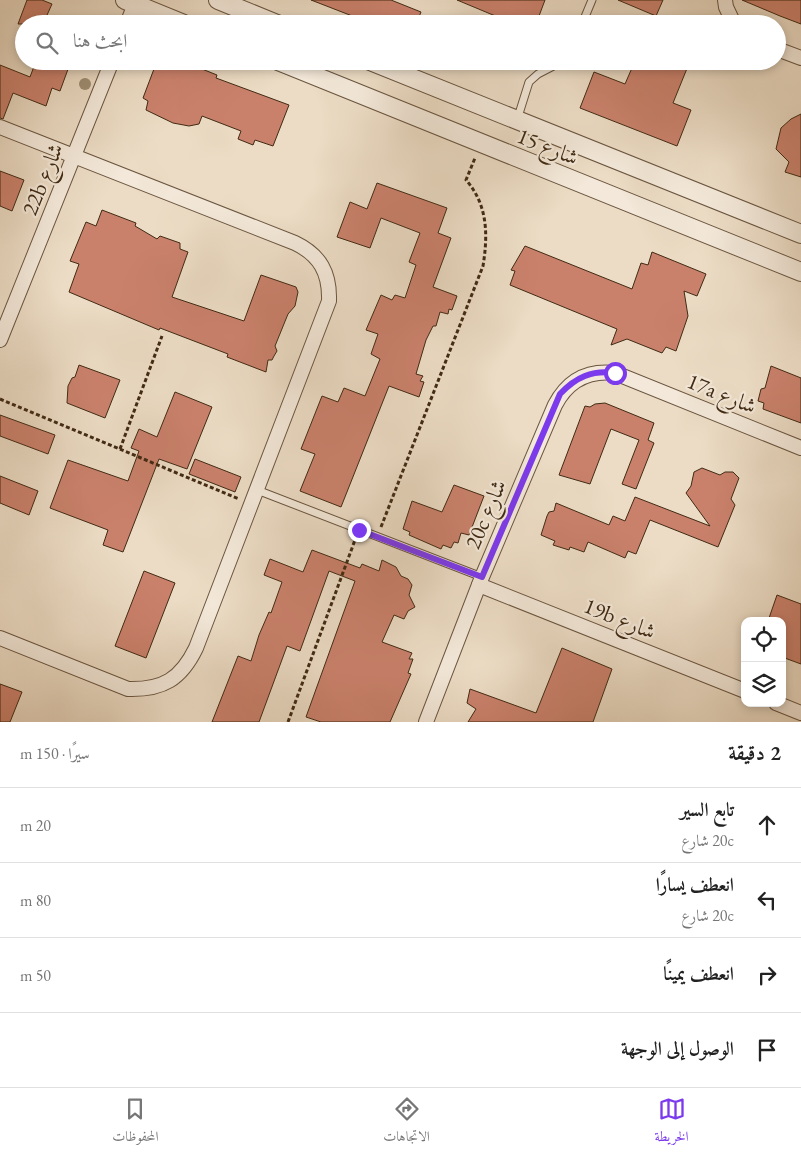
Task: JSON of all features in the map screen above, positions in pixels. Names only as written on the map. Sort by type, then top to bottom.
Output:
[{"type":"street","points":[[218,0],[255,15]]},
{"type":"street","points":[[725,0],[730,15]]},
{"type":"street","points":[[128,15],[130,2],[162,15]]},
{"type":"street","points":[[786,52],[801,58]]},
{"type":"street","name":"22b شارع","points":[[0,340],[108,70]]},
{"type":"street","name":"شارع 15","points":[[300,70],[801,272]]},
{"type":"street","name":"شارع 15","points":[[392,70],[801,234]]},
{"type":"street","points":[[0,128],[295,243],[314,254],[326,272],[330,286],[329,300],[252,504],[188,663],[177,676],[162,685],[145,690],[120,687],[0,638]]},
{"type":"street","name":"20c شارع","points":[[426,722],[480,581],[560,394],[579,378],[591,373],[609,372],[627,377]]},
{"type":"street","name":"17a شارع","points":[[627,377],[801,448]]},
{"type":"street","name":"19b شارع","points":[[480,581],[741,689]]},
{"type":"street","points":[[786,707],[801,713]]},
{"type":"lane","points":[[586,15],[592,0]]},
{"type":"lane","points":[[517,120],[529,82],[546,70]]},
{"type":"lane","points":[[257,490],[377,537],[480,581]]},
{"type":"path","points":[[377,537],[484,266],[486,235],[484,213],[477,193],[466,180],[481,143]]},
{"type":"path","points":[[120,449],[162,336]]},
{"type":"path","points":[[0,399],[252,504]]},
{"type":"path","points":[[288,722],[359,530]]},
{"type":"building","points":[[27,0],[42,0],[52,4],[47,15],[21,15]]},
{"type":"building","points":[[311,0],[391,0],[421,12],[420,15],[350,15]]},
{"type":"building","points":[[457,0],[545,0],[539,15],[493,15]]},
{"type":"building","points":[[618,0],[663,0],[656,15]]},
{"type":"building","points":[[742,0],[801,0],[801,24],[786,18],[786,15],[778,15]]},
{"type":"building","points":[[0,65],[30,77],[33,70],[68,70],[60,91],[52,88],[46,106],[13,93],[3,119],[0,118]]},
{"type":"building","points":[[154,70],[204,70],[217,75],[216,78],[289,105],[273,146],[255,140],[253,145],[238,139],[241,131],[202,116],[199,124],[189,126],[173,123],[146,110],[148,101],[143,98]]},
{"type":"building","points":[[631,70],[686,70],[673,103],[691,110],[677,146],[580,108],[594,72],[625,84]]},
{"type":"building","points":[[801,114],[801,177],[785,172],[789,162],[776,149],[781,128],[791,119]]},
{"type":"building","points":[[0,171],[24,180],[12,211],[0,206]]},
{"type":"building","points":[[377,183],[447,208],[438,233],[451,238],[433,287],[457,296],[452,310],[449,309],[448,314],[440,312],[436,326],[433,326],[426,340],[416,374],[423,376],[420,381],[424,382],[419,397],[389,386],[341,507],[300,491],[315,454],[301,449],[322,396],[338,402],[344,388],[365,396],[380,359],[371,354],[378,334],[366,330],[381,295],[392,300],[395,295],[405,298],[416,265],[409,262],[420,233],[381,218],[370,248],[337,237],[350,202],[367,209]]},
{"type":"building","points":[[102,210],[136,223],[135,226],[157,239],[160,236],[180,243],[180,249],[188,252],[172,297],[244,321],[261,275],[296,287],[298,292],[295,306],[288,314],[275,346],[277,351],[272,360],[268,360],[266,372],[227,357],[228,354],[160,328],[159,330],[69,292],[79,264],[70,261],[86,222],[96,226]]},
{"type":"building","points":[[525,246],[632,289],[641,263],[648,265],[652,252],[706,274],[697,296],[684,291],[688,316],[676,351],[666,347],[662,353],[627,339],[611,345],[617,329],[510,285],[515,271],[511,270]]},
{"type":"building","points":[[79,365],[120,380],[105,418],[67,403],[68,386],[72,378],[75,377]]},
{"type":"building","points":[[771,366],[801,378],[801,423],[763,409],[764,403],[758,401],[761,389],[765,388]]},
{"type":"building","points":[[175,392],[212,407],[187,469],[159,459],[123,552],[103,545],[108,530],[50,508],[68,460],[128,481],[139,451],[131,448],[139,429],[157,437]]},
{"type":"building","points":[[605,403],[654,423],[648,440],[654,443],[636,489],[622,484],[639,440],[611,429],[590,484],[559,475],[585,406],[590,407],[595,404]]},
{"type":"building","points":[[0,415],[55,435],[48,454],[0,436]]},
{"type":"building","points":[[195,459],[241,477],[235,492],[189,474]]},
{"type":"building","points":[[702,468],[720,475],[725,472],[733,472],[739,478],[731,499],[735,505],[718,547],[650,520],[636,554],[628,551],[625,558],[588,542],[584,552],[570,547],[569,550],[553,545],[555,541],[541,535],[547,516],[549,512],[554,511],[556,503],[609,525],[613,516],[625,521],[635,497],[710,526],[686,493],[691,486],[694,472]]},
{"type":"building","points":[[0,476],[38,491],[29,515],[0,503]]},
{"type":"building","points":[[454,485],[484,496],[469,535],[461,533],[458,543],[454,542],[451,548],[443,545],[441,549],[409,535],[410,532],[403,529],[412,501],[442,512]]},
{"type":"building","points":[[312,550],[360,568],[362,564],[379,571],[382,560],[396,567],[401,576],[408,579],[412,585],[409,595],[415,607],[408,611],[404,619],[394,615],[382,642],[412,653],[409,659],[413,659],[408,673],[411,674],[390,722],[321,722],[306,717],[355,581],[329,571],[300,651],[287,646],[259,722],[212,722],[238,656],[251,661],[259,635],[269,612],[271,613],[282,582],[264,575],[270,559],[303,572]]},
{"type":"building","points":[[144,571],[175,583],[146,658],[115,646]]},
{"type":"building","points":[[777,595],[801,604],[801,664],[786,658],[786,617],[769,617]]},
{"type":"building","points":[[562,648],[612,669],[593,722],[468,722],[476,709],[467,703],[470,689],[536,713]]},
{"type":"building","points":[[0,684],[22,692],[10,722],[0,722]]},
{"type":"route","points":[[359,530],[482,577],[560,394],[579,378],[591,373],[615,373]]}]
